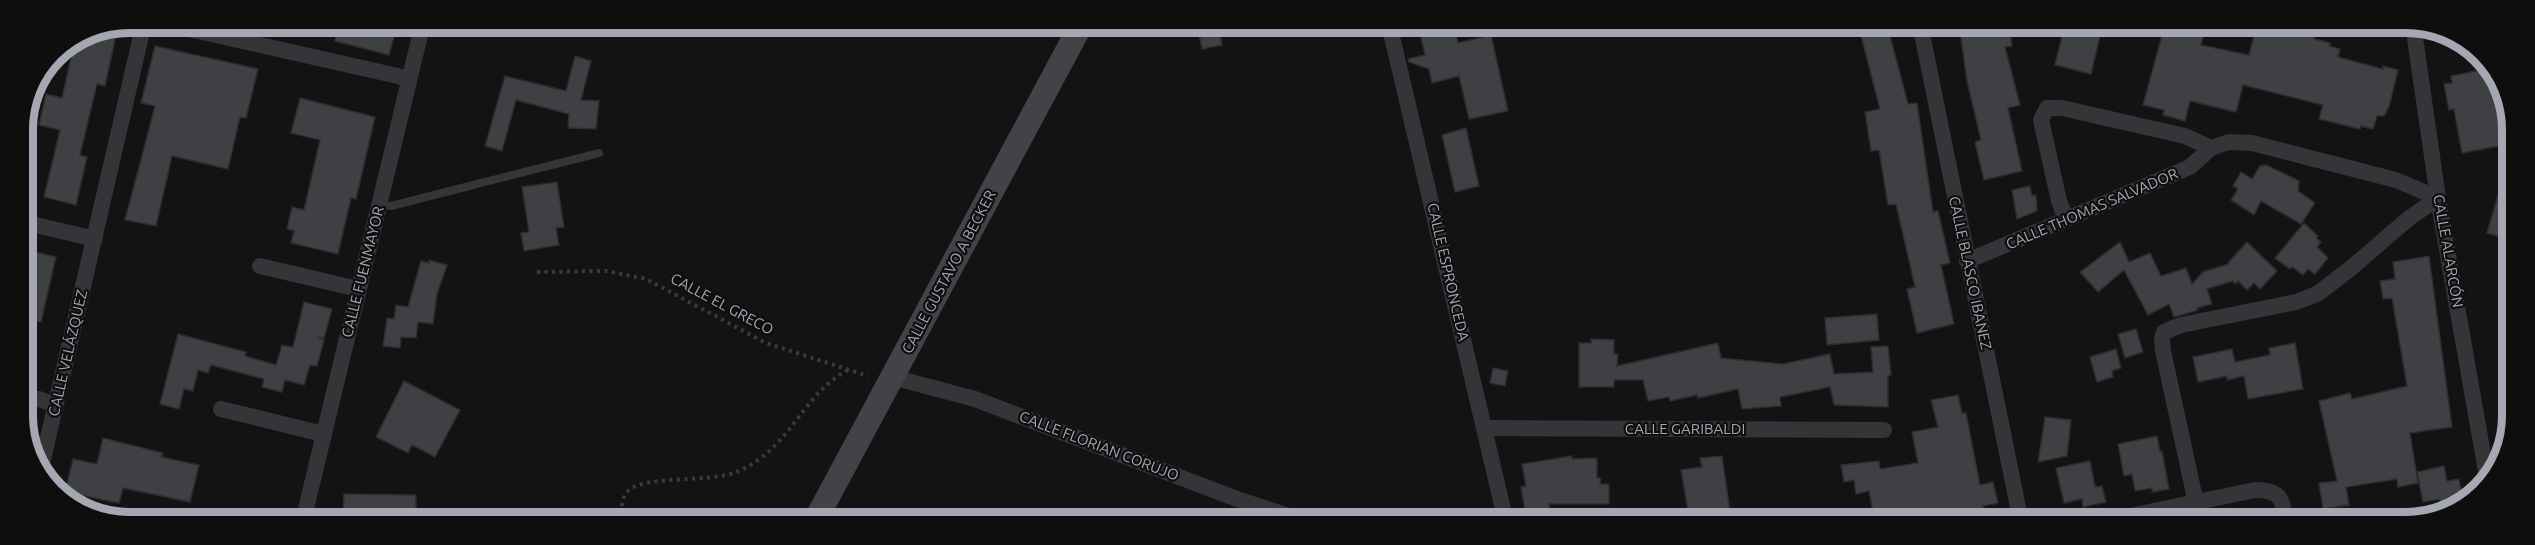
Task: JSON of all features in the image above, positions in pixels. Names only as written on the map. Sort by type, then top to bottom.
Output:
[{"type":"street","name":"CALLE VELÁZQUEZ","points":[[43,458],[142,33]]},
{"type":"street","points":[[210,33],[409,80]]},
{"type":"street","name":"CALLE FUENMAYOR","points":[[305,512],[421,33]]},
{"type":"street","name":"CALLE GUSTAVO A BECKER","points":[[820,512],[1077,33]]},
{"type":"street","name":"CALLE ESPRONCEDA","points":[[1391,33],[1504,512]]},
{"type":"street","name":"CALLE BLASCO IBANEZ","points":[[1922,33],[2019,512]]},
{"type":"street","name":"CALLE ALARCÓN","points":[[2414,34],[2438,198],[2486,469]]},
{"type":"street","points":[[2066,219],[2059,201],[2041,120],[2047,108],[2062,108],[2185,136],[2211,148]]},
{"type":"street","name":"CALLE THOMAS SALVADOR","points":[[1967,261],[2190,166],[2211,148],[2229,142],[2252,143],[2396,180],[2438,198]]},
{"type":"street","points":[[2196,503],[2163,351],[2164,332],[2181,325],[2296,302],[2317,294],[2408,219],[2438,198]]},
{"type":"street","points":[[33,224],[95,239]]},
{"type":"street","points":[[260,266],[358,290]]},
{"type":"street","name":"CALLE FLORIAN CORUJO","points":[[892,378],[975,399],[1277,512]]},
{"type":"street","points":[[33,399],[55,405]]},
{"type":"street","points":[[221,409],[323,434]]},
{"type":"street","name":"CALLE GARIBALDI","points":[[1485,428],[1884,430]]},
{"type":"street","points":[[2151,512],[2255,490],[2274,492],[2281,499],[2283,512]]},
{"type":"lane","points":[[379,205],[391,207],[599,153]]},
{"type":"path","name":"CALLE EL GRECO","points":[[537,272],[626,273],[646,279],[766,343],[871,377],[892,378]]},
{"type":"path","points":[[621,512],[626,492],[635,486],[659,480],[714,478],[738,471],[766,456],[830,380],[849,370]]},
{"type":"building","points":[[337,33],[395,33],[389,55],[335,41]]},
{"type":"building","points":[[1220,33],[1222,45],[1202,49],[1199,34]]},
{"type":"building","points":[[1420,33],[1456,33],[1458,43],[1491,35],[1508,111],[1469,119],[1459,76],[1432,83],[1429,69],[1409,62],[1408,59],[1425,55]]},
{"type":"building","points":[[1860,33],[1889,33],[1908,104],[1917,103],[1933,212],[1938,211],[1950,263],[1941,265],[1954,324],[1917,333],[1907,289],[1915,287],[1896,204],[1888,205],[1879,150],[1871,151],[1865,112],[1880,109]]},
{"type":"building","points":[[1960,33],[2010,33],[2012,46],[2005,47],[2020,105],[2008,108],[2022,171],[1984,180],[1975,142],[1981,140],[1967,81]]},
{"type":"building","points":[[2063,33],[2101,33],[2091,74],[2055,65]]},
{"type":"building","points":[[2163,33],[2200,33],[2204,34],[2201,45],[2249,55],[2255,33],[2315,33],[2314,39],[2330,43],[2329,46],[2340,49],[2338,57],[2383,69],[2383,66],[2398,70],[2389,107],[2384,116],[2377,116],[2373,129],[2361,126],[2360,129],[2319,119],[2323,105],[2243,85],[2236,112],[2190,101],[2185,121],[2163,115],[2164,110],[2143,105]]},
{"type":"building","points":[[116,35],[105,86],[97,84],[80,155],[87,157],[76,205],[44,197],[60,130],[39,125],[46,94],[62,98],[72,52],[98,38]]},
{"type":"building","points":[[155,46],[258,69],[246,118],[240,117],[228,169],[172,156],[156,226],[125,220],[155,106],[141,103]]},
{"type":"building","points":[[575,56],[591,61],[581,100],[599,101],[596,129],[568,128],[569,114],[516,100],[502,151],[485,146],[505,76],[566,91]]},
{"type":"building","points":[[2482,70],[2497,98],[2502,146],[2462,153],[2454,109],[2449,110],[2444,84],[2452,83],[2451,76]]},
{"type":"building","points":[[300,98],[375,117],[356,199],[351,198],[338,254],[291,243],[294,231],[287,229],[292,207],[304,210],[320,140],[291,133]]},
{"type":"building","points":[[1466,128],[1479,186],[1455,192],[1442,135]]},
{"type":"building","points":[[2266,165],[2299,181],[2298,191],[2315,203],[2301,224],[2261,201],[2254,215],[2231,200],[2238,189],[2233,186],[2241,172],[2252,179],[2260,166]]},
{"type":"building","points":[[557,182],[564,227],[556,228],[559,245],[524,251],[521,233],[529,232],[522,187]]},
{"type":"building","points":[[2502,182],[2502,238],[2487,233]]},
{"type":"building","points":[[2030,186],[2032,196],[2036,195],[2037,211],[2017,219],[2012,190]]},
{"type":"building","points":[[2304,223],[2318,236],[2316,238],[2321,242],[2317,247],[2328,258],[2315,274],[2308,269],[2303,275],[2275,258]]},
{"type":"building","points":[[2120,242],[2129,262],[2150,253],[2161,276],[2186,268],[2192,284],[2203,272],[2229,264],[2247,242],[2277,271],[2260,289],[2254,283],[2247,290],[2238,281],[2235,284],[2233,281],[2207,289],[2212,304],[2197,308],[2198,310],[2174,317],[2169,304],[2148,315],[2124,270],[2098,292],[2080,272]]},
{"type":"building","points":[[33,251],[56,257],[41,322],[33,320]]},
{"type":"building","points":[[2429,256],[2452,427],[2410,433],[2418,483],[2398,487],[2397,479],[2346,487],[2349,505],[2323,509],[2319,483],[2337,481],[2319,401],[2350,393],[2352,399],[2407,386],[2392,298],[2383,299],[2380,281],[2395,279],[2393,262]]},
{"type":"building","points":[[429,260],[447,265],[437,294],[433,324],[418,322],[416,338],[401,337],[400,348],[383,346],[387,318],[394,319],[396,305],[408,307],[421,261],[429,263]]},
{"type":"building","points":[[304,302],[332,309],[324,338],[317,337],[324,340],[317,366],[310,365],[304,385],[285,380],[282,392],[262,387],[264,379],[211,365],[208,373],[198,370],[193,391],[184,389],[179,409],[160,404],[178,334],[246,352],[245,356],[276,365],[282,345],[293,347]]},
{"type":"building","points":[[1877,314],[1879,340],[1827,345],[1825,318]]},
{"type":"building","points":[[2136,329],[2143,352],[2125,358],[2118,334]]},
{"type":"building","points":[[1591,339],[1614,340],[1614,354],[1618,354],[1617,366],[1718,343],[1721,358],[1783,364],[1830,354],[1834,374],[1873,372],[1871,347],[1888,346],[1891,375],[1888,376],[1888,407],[1834,405],[1830,387],[1780,397],[1781,406],[1742,409],[1738,389],[1698,398],[1697,395],[1670,401],[1669,397],[1648,401],[1643,380],[1614,380],[1614,387],[1579,387],[1579,343],[1591,343]]},
{"type":"building","points":[[2295,343],[2303,389],[2248,399],[2244,376],[2227,380],[2227,376],[2198,382],[2193,357],[2232,349],[2235,362],[2270,355],[2269,348]]},
{"type":"building","points":[[2116,349],[2121,368],[2112,371],[2113,377],[2097,382],[2090,357]]},
{"type":"building","points":[[1493,368],[1508,371],[1505,386],[1490,383]]},
{"type":"building","points":[[404,381],[460,410],[435,457],[412,445],[408,453],[376,437]]},
{"type":"building","points":[[1958,395],[1962,413],[1966,413],[1980,485],[1993,482],[1998,503],[1983,506],[1984,512],[1873,512],[1869,491],[1856,494],[1854,480],[1844,482],[1841,465],[1879,461],[1880,469],[1918,463],[1912,432],[1938,427],[1931,400]]},
{"type":"building","points":[[2045,417],[2071,420],[2067,456],[2038,462]]},
{"type":"building","points":[[2157,436],[2169,489],[2152,492],[2152,488],[2135,491],[2132,474],[2124,476],[2118,444]]},
{"type":"building","points":[[103,438],[163,453],[161,457],[199,465],[190,502],[123,488],[119,503],[72,493],[66,488],[73,459],[97,464]]},
{"type":"building","points":[[1572,456],[1572,459],[1597,458],[1597,478],[1601,478],[1600,484],[1609,484],[1609,504],[1549,504],[1550,512],[1525,512],[1521,487],[1526,486],[1522,464]]},
{"type":"building","points":[[1722,456],[1730,511],[1688,512],[1681,470],[1702,467],[1700,458]]},
{"type":"building","points":[[2090,461],[2095,487],[2102,486],[2106,502],[2083,507],[2082,499],[2064,503],[2056,468]]},
{"type":"building","points":[[2444,466],[2447,481],[2459,479],[2462,494],[2440,506],[2439,499],[2423,502],[2417,472]]},
{"type":"building","points":[[344,494],[416,495],[416,512],[343,512]]}]
